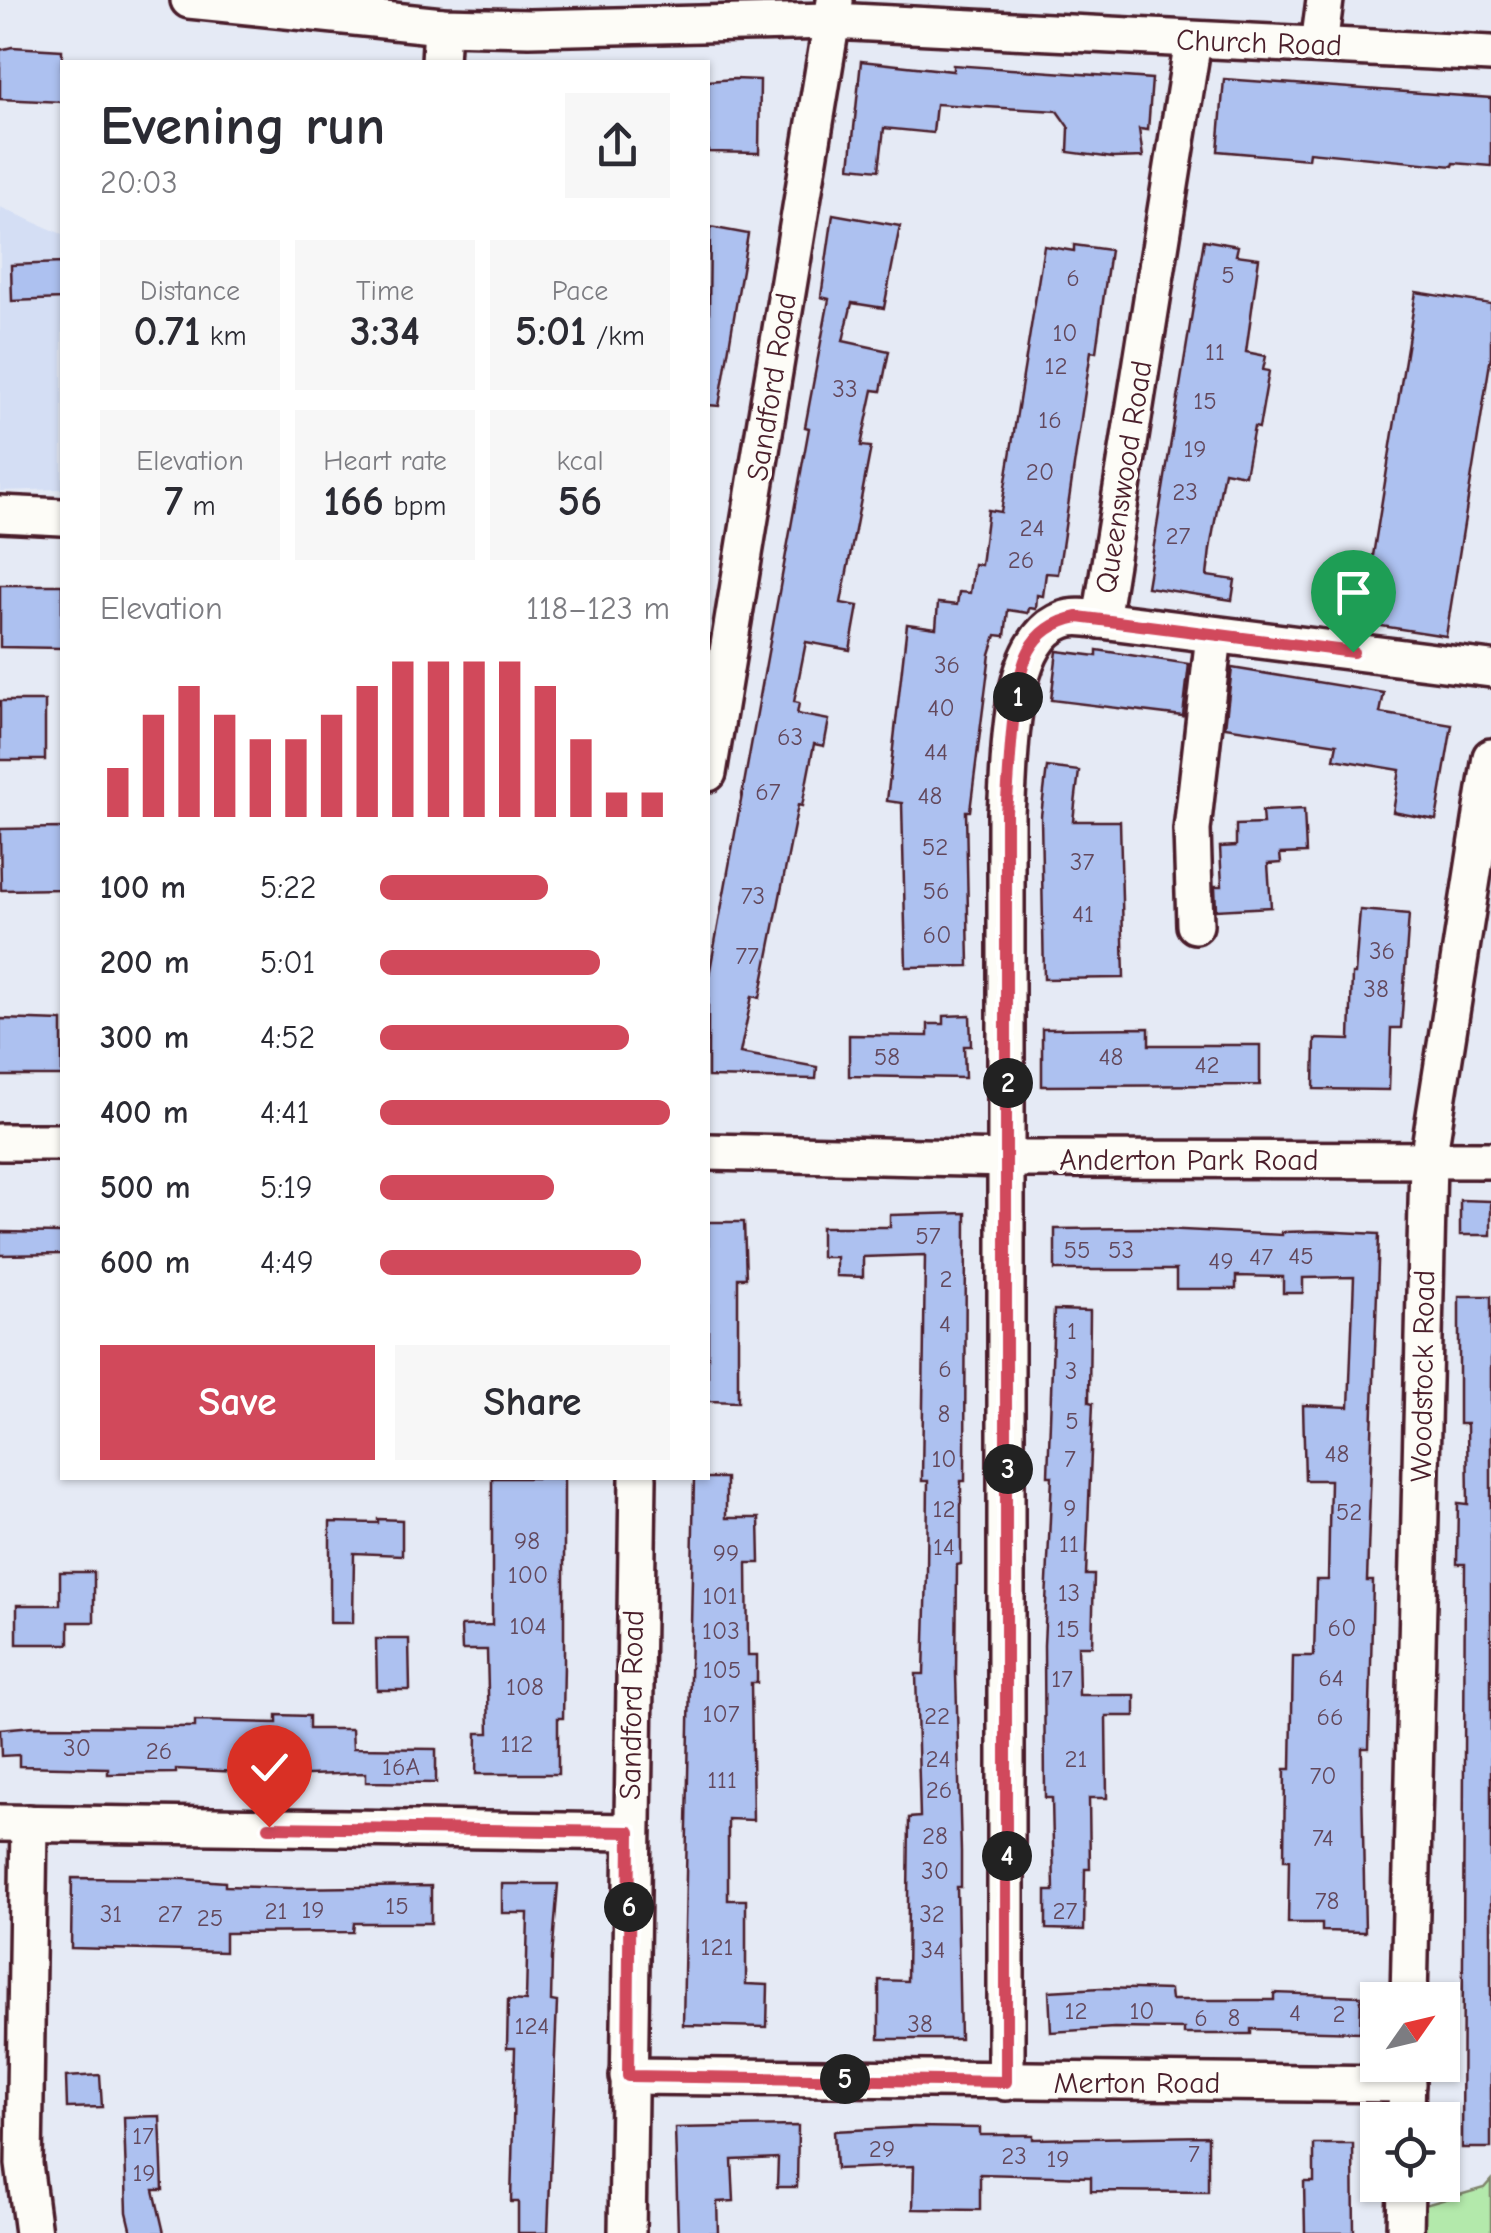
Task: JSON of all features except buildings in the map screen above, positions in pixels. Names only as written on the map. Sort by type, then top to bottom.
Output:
[{"type":"street","name":"Church Road","points":[[189,0],[442,26],[532,14],[834,10],[1193,41],[1491,54]]},
{"type":"street","points":[[1319,45],[1326,0]]},
{"type":"street","name":"Sandford Road","points":[[710,761],[834,10]]},
{"type":"street","points":[[440,60],[442,26]]},
{"type":"street","name":"Queenswood Road","points":[[1006,2082],[1006,812],[1019,686],[1029,650],[1049,628],[1078,617],[1101,620],[1193,41]]},
{"type":"street","points":[[0,514],[60,517]]},
{"type":"street","points":[[1101,620],[1491,669]]},
{"type":"street","points":[[1195,925],[1192,830],[1214,635]]},
{"type":"street","name":"Woodstock Road","points":[[1409,1982],[1428,1160],[1491,758]]},
{"type":"street","points":[[0,1142],[60,1142]]},
{"type":"street","name":"Anderton Park Road","points":[[710,1152],[1008,1160],[1491,1160]]},
{"type":"street","name":"Sandford Road","points":[[627,2233],[638,1480]]},
{"type":"street","points":[[33,2233],[24,2164],[12,2129],[14,1823],[630,1832]]},
{"type":"street","name":"Merton Road","points":[[628,2076],[1006,2082],[1360,2075]]},
{"type":"street","points":[[1405,2233],[1406,2202]]},
{"type":"shaded area","points":[[0,207],[60,233],[60,489],[0,491]]},
{"type":"green space","points":[[1491,2180],[1491,2233],[1425,2233],[1425,2205],[1460,2202],[1460,2195],[1484,2188]]},
{"type":"route","points":[[269,1827],[630,1832],[628,2076],[1006,2082],[1006,812],[1023,664],[1029,650],[1049,628],[1078,617],[1353,652]]}]
